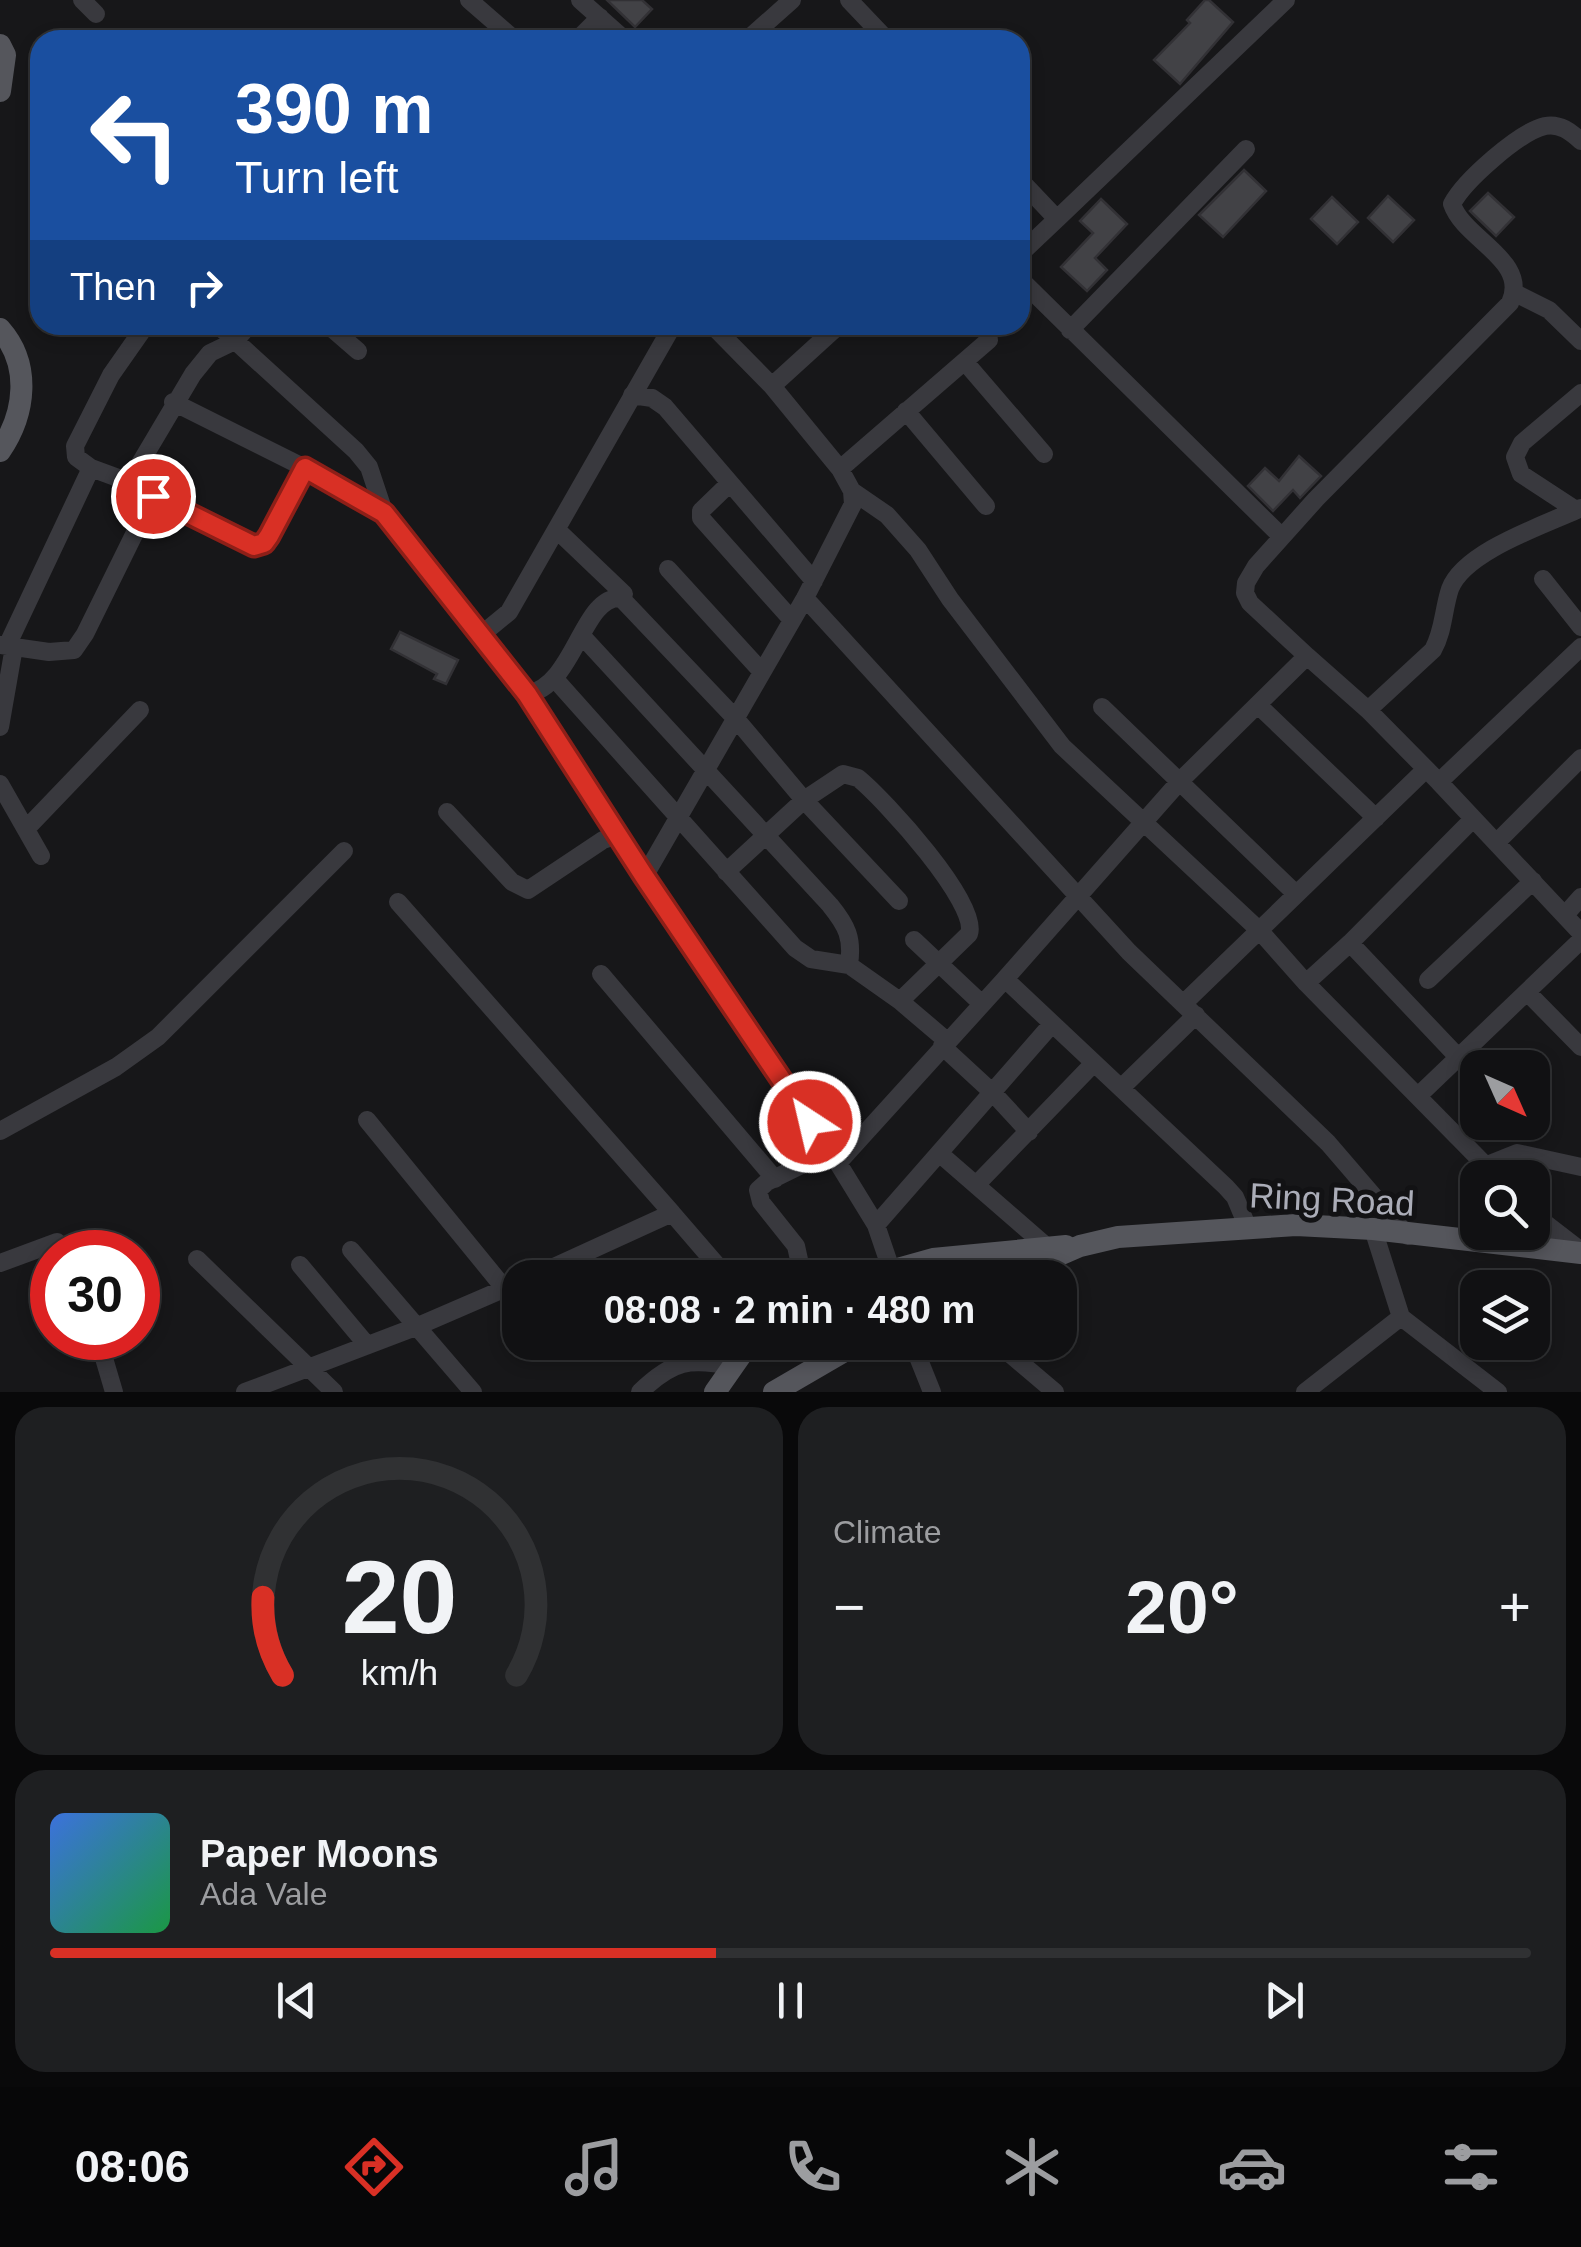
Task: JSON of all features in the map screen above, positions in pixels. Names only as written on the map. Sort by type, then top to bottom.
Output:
[{"type":"main road","points":[[0,46],[5,56],[0,91]]},
{"type":"main road","points":[[0,329],[14,344],[23,374],[16,422],[0,451]]},
{"type":"main road","name":"Ring Road","points":[[1048,1260],[1080,1246],[1118,1237],[1296,1224],[1581,1252]]},
{"type":"main road","name":"Ring Road","points":[[933,1260],[1046,1246],[1080,1246]]},
{"type":"main road","points":[[716,1392],[737,1360]]},
{"type":"main road","points":[[774,1392],[829,1360]]},
{"type":"street","points":[[82,0],[96,14]]},
{"type":"street","points":[[469,0],[504,30]]},
{"type":"street","points":[[580,0],[614,30]]},
{"type":"street","points":[[758,30],[792,0]]},
{"type":"street","points":[[849,0],[878,30]]},
{"type":"street","points":[[1030,245],[1286,0]]},
{"type":"street","points":[[588,30],[600,18]]},
{"type":"street","points":[[1418,1096],[1528,993],[1581,936],[1565,914],[1368,710],[1250,603],[1246,583],[1282,536],[1502,313],[1515,293],[1512,272],[1458,216],[1452,204],[1457,195],[1484,168],[1529,133],[1545,126],[1558,126],[1581,142]]},
{"type":"street","points":[[1070,330],[1246,149]]},
{"type":"street","points":[[1030,191],[1057,219]]},
{"type":"street","points":[[1030,289],[1282,536]]},
{"type":"street","points":[[1515,293],[1549,310],[1581,340]]},
{"type":"street","points":[[139,335],[111,375],[75,446],[76,457],[90,468],[129,482],[246,544],[260,546],[305,468]]},
{"type":"street","points":[[229,335],[369,467],[384,513],[527,694],[644,876],[834,1157],[876,1225],[888,1260]]},
{"type":"street","points":[[129,482],[174,402],[210,353],[236,342],[241,335]]},
{"type":"street","points":[[340,335],[358,351]]},
{"type":"street","points":[[481,635],[509,612],[667,335]]},
{"type":"street","points":[[644,876],[810,590],[854,504],[840,469],[772,386],[722,335]]},
{"type":"street","points":[[772,386],[827,335]]},
{"type":"street","points":[[840,469],[990,340]]},
{"type":"street","points":[[964,362],[1044,454]]},
{"type":"street","points":[[1578,509],[1521,474],[1514,457],[1522,442],[1581,393]]},
{"type":"street","points":[[632,395],[652,398],[665,407],[730,483],[810,590],[1078,897],[1328,1143],[1408,1236]]},
{"type":"street","points":[[174,402],[384,513]]},
{"type":"street","points":[[906,411],[986,506]]},
{"type":"street","points":[[0,727],[7,646],[90,468]]},
{"type":"street","points":[[730,483],[700,511],[701,518],[792,620]]},
{"type":"street","points":[[852,491],[887,515],[918,550],[950,599],[1062,746],[1260,931],[1306,983],[1481,1160]]},
{"type":"street","points":[[7,646],[49,652],[74,650],[86,634],[153,496]]},
{"type":"street","points":[[1368,710],[1433,650],[1440,637],[1451,588],[1467,565],[1578,509]]},
{"type":"street","points":[[557,530],[624,594]]},
{"type":"street","points":[[668,569],[762,672]]},
{"type":"street","points":[[1543,579],[1581,628]]},
{"type":"street","points":[[527,694],[545,688],[554,678],[583,637],[598,606],[611,598],[621,598],[899,901]]},
{"type":"street","points":[[583,637],[845,924],[852,939],[849,965]]},
{"type":"street","points":[[1122,1087],[1296,893],[1376,818],[1432,776],[1581,647]]},
{"type":"street","points":[[800,1260],[796,1246],[758,1196],[762,1185],[834,1157],[1005,979],[1180,780],[1306,656]]},
{"type":"street","points":[[554,678],[803,954],[819,961],[849,965],[900,1000],[1029,1132]]},
{"type":"street","points":[[1258,705],[1376,818]]},
{"type":"street","points":[[1102,707],[1296,893]]},
{"type":"street","points":[[26,829],[140,710]]},
{"type":"street","points":[[1496,844],[1581,758]]},
{"type":"street","points":[[726,872],[804,800],[836,778],[853,775],[865,783],[958,890],[972,924],[969,934],[900,1000]]},
{"type":"street","points":[[0,784],[41,856]]},
{"type":"street","points":[[447,812],[512,882],[528,890],[603,840],[618,835]]},
{"type":"street","points":[[1306,983],[1473,820]]},
{"type":"street","points":[[0,1131],[116,1067],[158,1038],[344,852]]},
{"type":"street","points":[[1428,980],[1533,881]]},
{"type":"street","points":[[1565,914],[1581,897]]},
{"type":"street","points":[[398,902],[712,1260]]},
{"type":"street","points":[[914,940],[982,1004]]},
{"type":"street","points":[[1350,943],[1458,1056]]},
{"type":"street","points":[[601,974],[775,1179]]},
{"type":"street","points":[[1005,979],[1226,1186],[1248,1228]]},
{"type":"street","points":[[1528,993],[1581,1047]]},
{"type":"street","points":[[876,1225],[1052,1024]]},
{"type":"street","points":[[977,1184],[1093,1064]]},
{"type":"street","points":[[367,1120],[502,1275]]},
{"type":"street","points":[[938,1153],[1046,1246]]},
{"type":"street","points":[[1507,1160],[1517,1153],[1581,1166]]},
{"type":"street","points":[[570,1260],[672,1214]]},
{"type":"street","points":[[1550,1227],[1581,1252]]},
{"type":"street","points":[[1373,1229],[1401,1317],[1498,1392]]},
{"type":"street","points":[[351,1250],[473,1392]]},
{"type":"street","points":[[0,1263],[30,1252]]},
{"type":"street","points":[[196,1258],[334,1392]]},
{"type":"street","points":[[300,1265],[368,1346]]},
{"type":"street","points":[[245,1392],[502,1290]]},
{"type":"street","points":[[1305,1392],[1401,1317]]},
{"type":"street","points":[[105,1360],[114,1392]]},
{"type":"street","points":[[919,1360],[932,1392]]},
{"type":"street","points":[[1017,1360],[1054,1392]]},
{"type":"street","points":[[640,1392],[683,1361],[733,1366]]},
{"type":"building","points":[[607,0],[642,0],[652,9],[635,27]]},
{"type":"building","points":[[1205,0],[1233,22],[1180,84],[1154,60],[1190,23],[1187,20]]},
{"type":"building","points":[[1244,170],[1266,191],[1223,237],[1199,215]]},
{"type":"building","points":[[1488,193],[1514,217],[1496,236],[1470,211]]},
{"type":"building","points":[[1388,196],[1414,220],[1393,242],[1368,218]]},
{"type":"building","points":[[1332,197],[1358,222],[1337,244],[1311,219]]},
{"type":"building","points":[[1101,199],[1127,224],[1095,258],[1107,270],[1087,291],[1061,267],[1093,233],[1080,221]]},
{"type":"building","points":[[1299,456],[1321,476],[1300,498],[1293,490],[1273,511],[1248,486],[1265,468],[1279,481]]},
{"type":"building","points":[[400,632],[458,660],[446,684],[434,679],[437,674],[391,649]]},
{"type":"route","points":[[153,496],[254,546],[260,546],[269,536],[305,468],[384,513],[527,694],[749,1036],[810,1122]]}]
